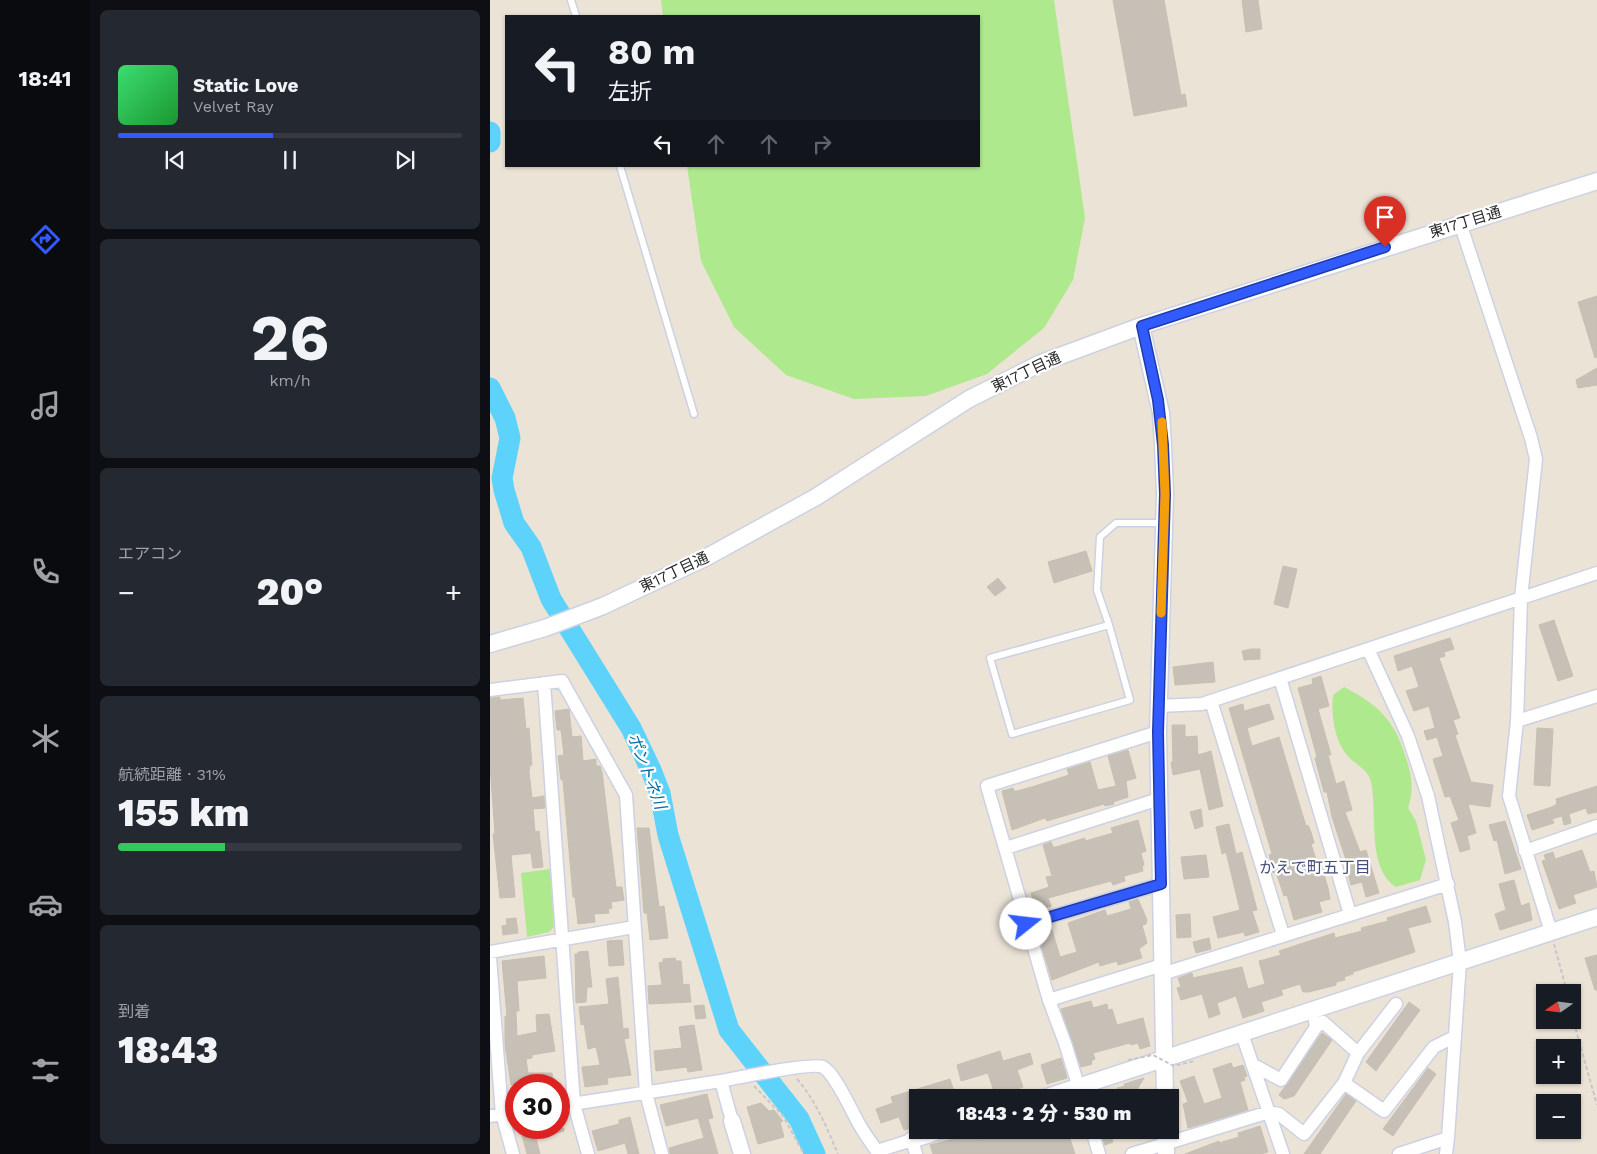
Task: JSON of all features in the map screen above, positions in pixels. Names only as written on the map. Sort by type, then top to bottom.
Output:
[{"type":"street","name":"東17丁目通","points":[[490,644],[545,628],[603,606],[707,557],[816,497],[969,399],[1040,363],[1142,326],[1460,223],[1597,182]]},
{"type":"street","points":[[1460,223],[1531,438],[1536,459],[1521,598],[1517,721],[1509,796],[1551,932]]},
{"type":"street","points":[[1142,326],[1161,413],[1164,523],[1158,732],[1165,1089]]},
{"type":"street","points":[[1158,706],[1185,706],[1211,701],[1597,573]]},
{"type":"street","points":[[1368,649],[1394,703],[1421,771],[1448,884],[1458,937],[1460,962],[1446,1154]]},
{"type":"street","points":[[1280,678],[1350,914]]},
{"type":"street","points":[[490,690],[562,681],[626,795],[646,1093],[662,1154]]},
{"type":"street","points":[[544,683],[574,1104],[588,1154]]},
{"type":"street","points":[[1517,721],[1597,696]]},
{"type":"street","points":[[1211,701],[1283,935]]},
{"type":"street","points":[[1079,1089],[1026,924],[988,786],[1158,732]]},
{"type":"street","points":[[1006,848],[1159,799]]},
{"type":"street","points":[[1525,851],[1597,826]]},
{"type":"street","points":[[1026,924],[1161,884]]},
{"type":"street","points":[[1049,1000],[1283,935],[1448,884]]},
{"type":"street","points":[[1088,1089],[1164,1059],[1597,917]]},
{"type":"street","points":[[490,952],[634,927]]},
{"type":"street","points":[[490,957],[496,1115],[512,1154]]},
{"type":"street","points":[[1132,1154],[1269,1112],[1279,1114],[1304,1134],[1344,1083],[1358,1053],[1396,1004]]},
{"type":"street","points":[[1313,1010],[1316,1027]]},
{"type":"street","points":[[1252,1064],[1281,1080],[1316,1027],[1323,1022],[1358,1053]]},
{"type":"street","points":[[1242,1034],[1283,1154]]},
{"type":"street","points":[[1344,1083],[1384,1111],[1434,1047],[1454,1037]]},
{"type":"street","points":[[570,1105],[816,1066],[823,1067],[835,1081],[862,1129],[877,1151],[914,1147],[927,1139]]},
{"type":"street","points":[[721,1081],[742,1154]]},
{"type":"street","points":[[1399,1154],[1448,1138]]},
{"type":"street","points":[[1095,1139],[1099,1154]]},
{"type":"lane","points":[[571,0],[576,15]]},
{"type":"lane","points":[[620,167],[694,414]]},
{"type":"lane","points":[[1109,625],[990,658],[1012,734],[1130,700],[1109,625],[1097,590],[1100,537],[1116,523],[1164,523]]},
{"type":"path","points":[[1551,932],[1565,984]]},
{"type":"path","points":[[1576,1029],[1597,1105]]},
{"type":"path","points":[[1128,1060],[1153,1055],[1174,1066],[1194,1061]]},
{"type":"path","points":[[786,1070],[807,1091],[838,1154]]},
{"type":"path","points":[[748,1076],[783,1116],[804,1154]]},
{"type":"green space","points":[[661,0],[1054,0],[1085,218],[1073,280],[1044,328],[987,374],[926,396],[854,399],[786,375],[734,327],[701,261],[687,167],[980,167],[980,15],[663,15]]},
{"type":"green space","points":[[1344,687],[1367,700],[1384,715],[1402,745],[1412,783],[1408,808],[1416,821],[1426,860],[1420,880],[1396,887],[1380,867],[1375,839],[1371,782],[1367,773],[1349,758],[1342,748],[1334,726],[1333,695]]},
{"type":"green space","points":[[550,869],[554,927],[549,932],[527,937],[521,873]]},
{"type":"building","points":[[1113,0],[1164,0],[1181,95],[1185,94],[1187,106],[1134,116]]},
{"type":"building","points":[[1242,0],[1258,0],[1262,29],[1246,32]]},
{"type":"building","points":[[1597,296],[1597,357],[1595,358],[1578,302]]},
{"type":"building","points":[[1597,368],[1597,385],[1578,388],[1576,380]]},
{"type":"building","points":[[1086,551],[1092,571],[1054,583],[1048,562]]},
{"type":"building","points":[[1283,566],[1297,569],[1288,608],[1274,604]]},
{"type":"building","points":[[998,578],[1006,588],[995,596],[987,587]]},
{"type":"building","points":[[1554,620],[1573,676],[1558,681],[1539,625]]},
{"type":"building","points":[[1450,638],[1454,649],[1444,652],[1445,656],[1439,658],[1460,718],[1453,720],[1458,734],[1455,735],[1471,782],[1493,785],[1490,807],[1468,804],[1476,833],[1467,836],[1470,849],[1460,852],[1451,823],[1459,820],[1450,796],[1445,797],[1433,759],[1443,756],[1437,737],[1427,740],[1424,731],[1435,728],[1429,706],[1414,711],[1406,691],[1419,687],[1412,666],[1398,671],[1394,656]]},
{"type":"building","points":[[1260,649],[1260,659],[1244,660],[1242,651]]},
{"type":"building","points":[[1213,662],[1215,682],[1175,685],[1173,667]]},
{"type":"building","points":[[1321,676],[1329,706],[1318,709],[1331,755],[1328,755],[1336,784],[1344,781],[1352,810],[1345,812],[1360,852],[1366,850],[1379,893],[1366,897],[1362,882],[1351,885],[1347,870],[1349,869],[1332,817],[1327,792],[1324,792],[1315,758],[1317,757],[1298,688],[1313,684],[1312,679]]},
{"type":"building","points":[[500,697],[500,700],[523,698],[526,729],[529,728],[532,765],[530,765],[529,772],[532,798],[544,796],[545,808],[533,809],[535,832],[539,831],[543,867],[533,868],[531,853],[511,855],[515,897],[500,898],[493,834],[495,834],[490,765],[490,698]]},
{"type":"building","points":[[1243,704],[1244,711],[1269,704],[1274,719],[1247,728],[1252,746],[1279,737],[1306,826],[1308,825],[1311,832],[1314,843],[1311,844],[1317,862],[1320,861],[1328,888],[1330,899],[1319,902],[1322,912],[1294,920],[1287,895],[1284,896],[1276,872],[1273,873],[1269,862],[1271,862],[1269,855],[1272,854],[1229,708]]},
{"type":"building","points":[[569,709],[572,737],[581,736],[583,761],[596,759],[596,766],[600,766],[602,772],[616,887],[622,887],[624,900],[611,902],[612,908],[608,909],[609,913],[594,914],[595,922],[578,924],[575,897],[573,897],[563,780],[561,780],[558,756],[564,755],[561,730],[557,730],[555,711]]},
{"type":"building","points":[[1172,725],[1185,725],[1185,737],[1197,736],[1198,755],[1211,751],[1223,806],[1209,810],[1200,769],[1173,775],[1171,762],[1173,762]]},
{"type":"building","points":[[1537,728],[1553,729],[1550,786],[1534,785]]},
{"type":"building","points":[[1128,750],[1136,778],[1126,781],[1128,797],[1113,802],[1114,804],[1105,806],[1104,804],[1047,821],[1045,818],[1012,830],[1002,791],[1013,788],[1014,791],[1017,791],[1069,775],[1067,769],[1090,762],[1098,790],[1116,786],[1108,756]]},
{"type":"building","points":[[1597,786],[1597,812],[1588,814],[1586,808],[1569,814],[1571,823],[1564,825],[1562,816],[1552,819],[1554,823],[1532,830],[1527,815],[1552,807],[1557,804],[1556,799]]},
{"type":"building","points":[[1201,809],[1203,826],[1195,829],[1190,812]]},
{"type":"building","points":[[1138,820],[1146,851],[1141,853],[1144,865],[1142,866],[1143,871],[1124,876],[1125,881],[1113,885],[1111,881],[1048,898],[1051,906],[1037,911],[1031,893],[1049,887],[1046,877],[1052,876],[1043,845],[1051,842],[1053,847],[1056,847],[1085,838],[1085,841],[1113,833],[1111,828]]},
{"type":"building","points":[[1505,821],[1521,869],[1505,874],[1497,840],[1494,841],[1489,825]]},
{"type":"building","points":[[1229,824],[1236,854],[1242,852],[1257,910],[1252,911],[1259,932],[1245,936],[1244,932],[1218,938],[1213,917],[1240,910],[1226,852],[1222,854],[1216,827]]},
{"type":"building","points":[[637,828],[649,828],[659,907],[664,906],[668,938],[650,940],[647,913],[644,913]]},
{"type":"building","points":[[1582,850],[1590,872],[1594,871],[1597,887],[1573,895],[1576,903],[1559,909],[1542,861],[1546,860],[1544,855],[1553,852],[1555,859]]},
{"type":"building","points":[[1206,855],[1209,877],[1184,879],[1181,857]]},
{"type":"building","points":[[1514,880],[1521,906],[1529,903],[1532,920],[1500,930],[1495,914],[1506,910],[1499,884]]},
{"type":"building","points":[[1138,899],[1147,920],[1146,924],[1142,925],[1147,943],[1139,949],[1142,958],[1118,965],[1117,961],[1100,966],[1099,962],[1052,980],[1038,934],[1052,930],[1060,957],[1077,952],[1068,923],[1105,910],[1107,916],[1131,909],[1129,902]]},
{"type":"building","points":[[1426,906],[1431,922],[1408,928],[1415,952],[1353,972],[1353,974],[1344,977],[1345,980],[1336,982],[1336,985],[1309,992],[1303,992],[1300,984],[1281,990],[1283,995],[1261,1002],[1264,1011],[1243,1018],[1236,996],[1217,1003],[1220,1014],[1209,1018],[1202,994],[1181,1000],[1177,988],[1181,987],[1178,978],[1192,973],[1193,978],[1242,967],[1248,989],[1265,984],[1259,961],[1281,955],[1279,951],[1334,933],[1335,938],[1362,931],[1361,928],[1388,921],[1387,918]]},
{"type":"building","points":[[1190,914],[1191,937],[1177,938],[1176,915]]},
{"type":"building","points":[[516,918],[518,933],[503,935],[502,926],[507,925],[506,919]]},
{"type":"building","points":[[1209,938],[1211,949],[1196,953],[1193,942]]},
{"type":"building","points":[[622,940],[624,965],[609,966],[607,941]]},
{"type":"building","points":[[588,951],[592,987],[587,987],[586,1002],[576,1003],[575,954]]},
{"type":"building","points":[[1597,955],[1597,990],[1595,990],[1585,958]]},
{"type":"building","points":[[544,956],[546,978],[517,981],[519,1011],[516,1011],[517,1036],[537,1032],[536,1015],[549,1014],[555,1051],[532,1055],[532,1058],[526,1059],[528,1073],[552,1074],[509,1074],[505,1045],[505,1016],[507,1016],[502,961]]},
{"type":"building","points":[[675,958],[676,961],[681,961],[683,985],[689,984],[691,1002],[649,1004],[648,986],[662,985],[659,963],[663,962],[663,959]]},
{"type":"building","points":[[618,977],[623,1029],[628,1028],[629,1038],[624,1039],[631,1075],[607,1078],[608,1084],[585,1087],[582,1067],[600,1065],[596,1047],[588,1049],[584,1024],[581,1025],[579,1007],[609,1004],[606,979]]},
{"type":"building","points":[[1091,1001],[1093,1008],[1107,1004],[1108,1010],[1112,1009],[1117,1025],[1143,1018],[1150,1046],[1140,1049],[1138,1043],[1131,1045],[1130,1043],[1093,1053],[1095,1059],[1091,1061],[1092,1064],[1081,1067],[1061,1009]]},
{"type":"building","points":[[1409,1002],[1420,1010],[1376,1071],[1366,1062]]},
{"type":"building","points":[[704,1005],[706,1018],[696,1019],[694,1006]]},
{"type":"building","points":[[694,1025],[702,1070],[688,1072],[687,1067],[656,1071],[654,1051],[682,1048],[679,1027]]},
{"type":"building","points":[[1322,1033],[1332,1040],[1294,1096],[1284,1099],[1279,1095]]},
{"type":"building","points":[[1000,1051],[1003,1061],[1030,1053],[1033,1064],[1017,1070],[1023,1087],[1018,1089],[993,1089],[988,1073],[961,1081],[957,1065]]},
{"type":"building","points":[[1061,1058],[1067,1078],[1047,1084],[1041,1065]]},
{"type":"building","points":[[1231,1063],[1233,1068],[1243,1065],[1247,1076],[1244,1077],[1245,1080],[1240,1082],[1248,1110],[1188,1128],[1183,1104],[1188,1102],[1180,1081],[1194,1076],[1204,1104],[1222,1098],[1213,1069]]},
{"type":"building","points":[[1428,1068],[1436,1074],[1393,1136],[1383,1129]]},
{"type":"building","points":[[1144,1078],[1138,1089],[1117,1089],[1125,1086],[1124,1084]]},
{"type":"building","points":[[950,1079],[953,1089],[917,1089]]},
{"type":"building","points":[[909,1092],[909,1129],[904,1130],[899,1117],[881,1123],[876,1109],[893,1103],[891,1097]]},
{"type":"building","points":[[707,1094],[713,1118],[708,1119],[718,1154],[670,1154],[669,1148],[704,1138],[698,1118],[666,1126],[660,1105]]},
{"type":"building","points":[[1346,1094],[1356,1101],[1320,1154],[1304,1154]]},
{"type":"building","points":[[761,1103],[769,1111],[774,1110],[783,1121],[780,1122],[784,1137],[758,1144],[747,1107]]},
{"type":"building","points":[[630,1117],[639,1154],[628,1154],[625,1143],[598,1151],[592,1131],[619,1124],[619,1120]]},
{"type":"building","points":[[1260,1126],[1268,1152],[1261,1154],[1185,1154],[1219,1141],[1219,1143],[1239,1137],[1238,1133]]},
{"type":"building","points":[[523,1139],[536,1139],[540,1154],[527,1154]]},
{"type":"building","points":[[953,1139],[1070,1139],[1075,1154],[933,1154],[930,1145]]},
{"type":"building","points":[[1103,1139],[1112,1139],[1113,1142],[1105,1145]]},
{"type":"waterway","name":"ポントネ川","points":[[490,132],[490,142]]},
{"type":"waterway","name":"ポントネ川","points":[[490,388],[505,418],[510,438],[502,478],[514,523],[531,547],[551,599],[631,728],[651,770],[660,793],[668,835],[729,1030],[799,1119],[815,1154]]},
{"type":"slow traffic","points":[[1161,613],[1165,494],[1162,422]]},
{"type":"district","name":"かえで町五丁目","points":[[1315,867]]},
{"type":"route","points":[[1026,924],[1161,884],[1158,732],[1165,494],[1161,413],[1142,326],[1385,247]]}]
